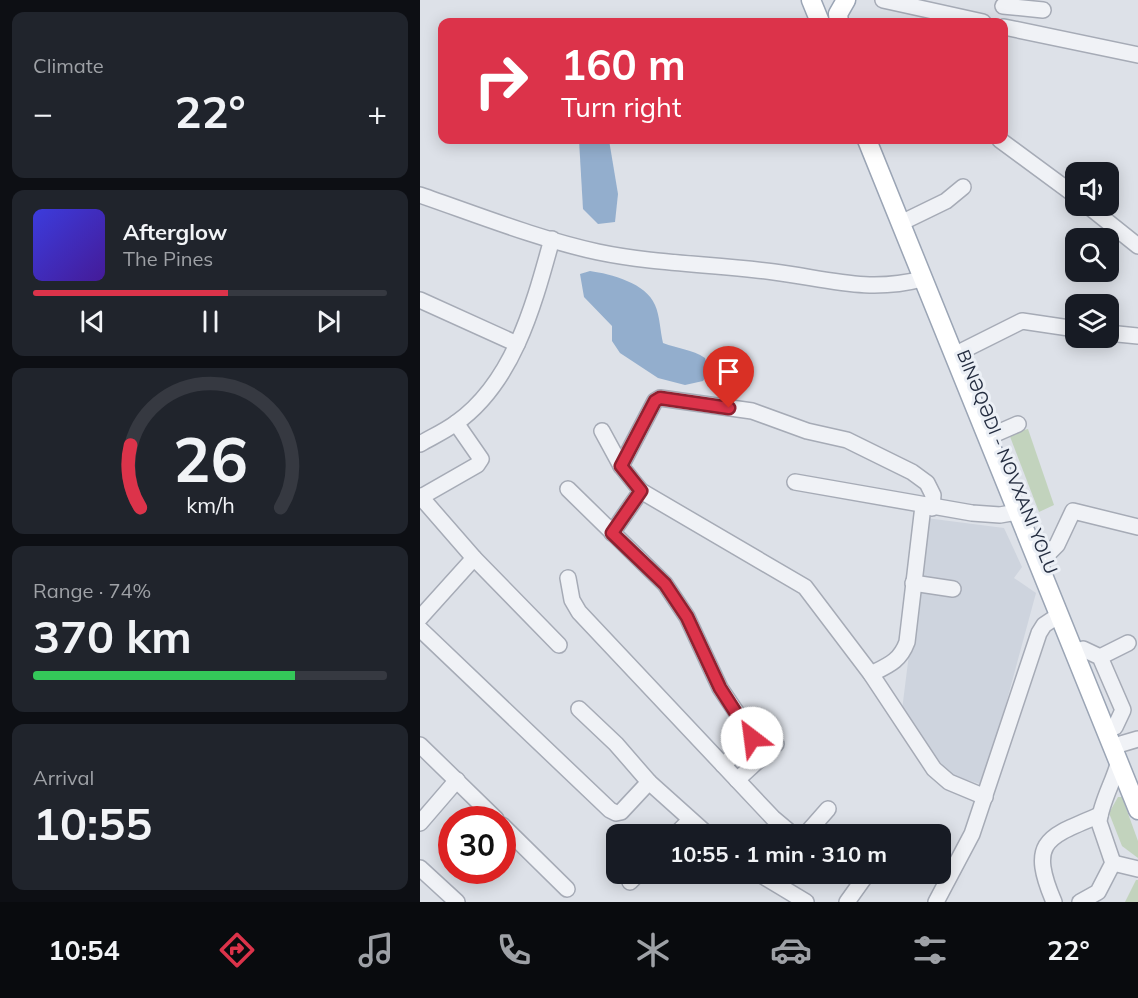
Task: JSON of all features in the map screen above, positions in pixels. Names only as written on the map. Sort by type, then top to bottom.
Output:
[{"type":"main road","points":[[812,0],[819,18]]},
{"type":"main road","points":[[821,0],[828,18]]},
{"type":"main road","points":[[838,18],[838,14],[846,0]]},
{"type":"main road","points":[[869,144],[1059,615],[1126,748],[1138,784]]},
{"type":"main road","points":[[879,144],[1114,727],[1126,748],[1138,810]]},
{"type":"street","points":[[884,0],[964,18]]},
{"type":"street","points":[[1001,18],[1003,3],[1043,10]]},
{"type":"street","points":[[1008,28],[1138,55]]},
{"type":"street","points":[[1005,144],[1065,188]]},
{"type":"street","points":[[909,219],[946,201],[963,187]]},
{"type":"street","points":[[420,195],[598,252],[802,275],[842,285],[882,286],[922,279]]},
{"type":"street","points":[[1100,216],[1138,246]]},
{"type":"street","points":[[420,444],[456,423],[493,387],[517,344],[536,296],[552,239]]},
{"type":"street","points":[[420,300],[517,344]]},
{"type":"street","points":[[962,351],[1022,321],[1065,327]]},
{"type":"street","points":[[1119,334],[1138,336]]},
{"type":"street","points":[[621,466],[655,401],[660,398],[759,413],[807,431],[847,440],[912,472],[927,483],[933,495],[928,507],[913,583],[907,642],[902,656],[871,674]]},
{"type":"street","points":[[456,423],[481,459],[477,465],[420,497],[474,558],[559,645]]},
{"type":"street","points":[[995,434],[1018,424]]},
{"type":"street","points":[[602,431],[621,466],[641,491],[805,587],[871,674],[934,769],[949,782],[986,797]]},
{"type":"street","points":[[795,482],[928,507],[986,515],[1017,512]]},
{"type":"street","points":[[568,489],[665,584],[687,617],[720,688],[751,734],[749,742],[723,765]]},
{"type":"street","points":[[612,533],[641,491]]},
{"type":"street","points":[[1045,557],[1057,545],[1073,511],[1138,527]]},
{"type":"street","points":[[420,618],[474,558]]},
{"type":"street","points":[[568,578],[573,600],[579,612],[737,780],[782,824]]},
{"type":"street","points":[[913,583],[952,589]]},
{"type":"street","points":[[936,902],[972,834],[1039,633],[1044,625],[1059,615]]},
{"type":"street","points":[[420,629],[610,810],[616,813],[621,812],[649,782]]},
{"type":"street","points":[[1100,657],[1128,643]]},
{"type":"street","points":[[1083,649],[1100,657],[1123,710],[1114,727]]},
{"type":"street","points":[[579,709],[616,744],[649,782],[695,824]]},
{"type":"street","points":[[737,780],[776,744]]},
{"type":"street","points":[[420,746],[483,806]]},
{"type":"street","points":[[1080,902],[1101,897],[1113,863],[1100,815],[1126,748]]},
{"type":"street","points":[[420,823],[457,780]]},
{"type":"street","points":[[815,824],[828,809]]},
{"type":"street","points":[[1054,902],[1042,873],[1046,846],[1056,833],[1100,815]]},
{"type":"street","points":[[686,824],[690,820]]},
{"type":"street","points":[[516,839],[567,889]]},
{"type":"street","points":[[1113,863],[1138,868]]},
{"type":"street","points":[[420,868],[457,902]]},
{"type":"street","points":[[780,884],[806,902]]},
{"type":"street","points":[[847,902],[860,884]]},
{"type":"shaded area","points":[[926,518],[1004,528],[1022,567],[1014,578],[1036,593],[984,785],[950,775],[902,710]]},
{"type":"green space","points":[[1028,429],[1054,505],[1039,512],[1009,434]]},
{"type":"green space","points":[[1118,797],[1122,797],[1138,841],[1138,858],[1122,846],[1109,813]]},
{"type":"green space","points":[[1138,880],[1138,902],[1125,902]]},
{"type":"water","points":[[579,144],[610,144],[618,194],[615,222],[598,224],[583,209]]},
{"type":"water","points":[[590,271],[617,277],[644,291],[657,309],[663,343],[705,358],[709,372],[703,381],[685,385],[658,378],[620,353],[612,341],[612,326],[584,297],[580,274]]},
{"type":"route","points":[[729,408],[660,398],[655,401],[630,453],[621,466],[641,491],[612,533],[665,584],[687,617],[720,688],[752,738]]}]
